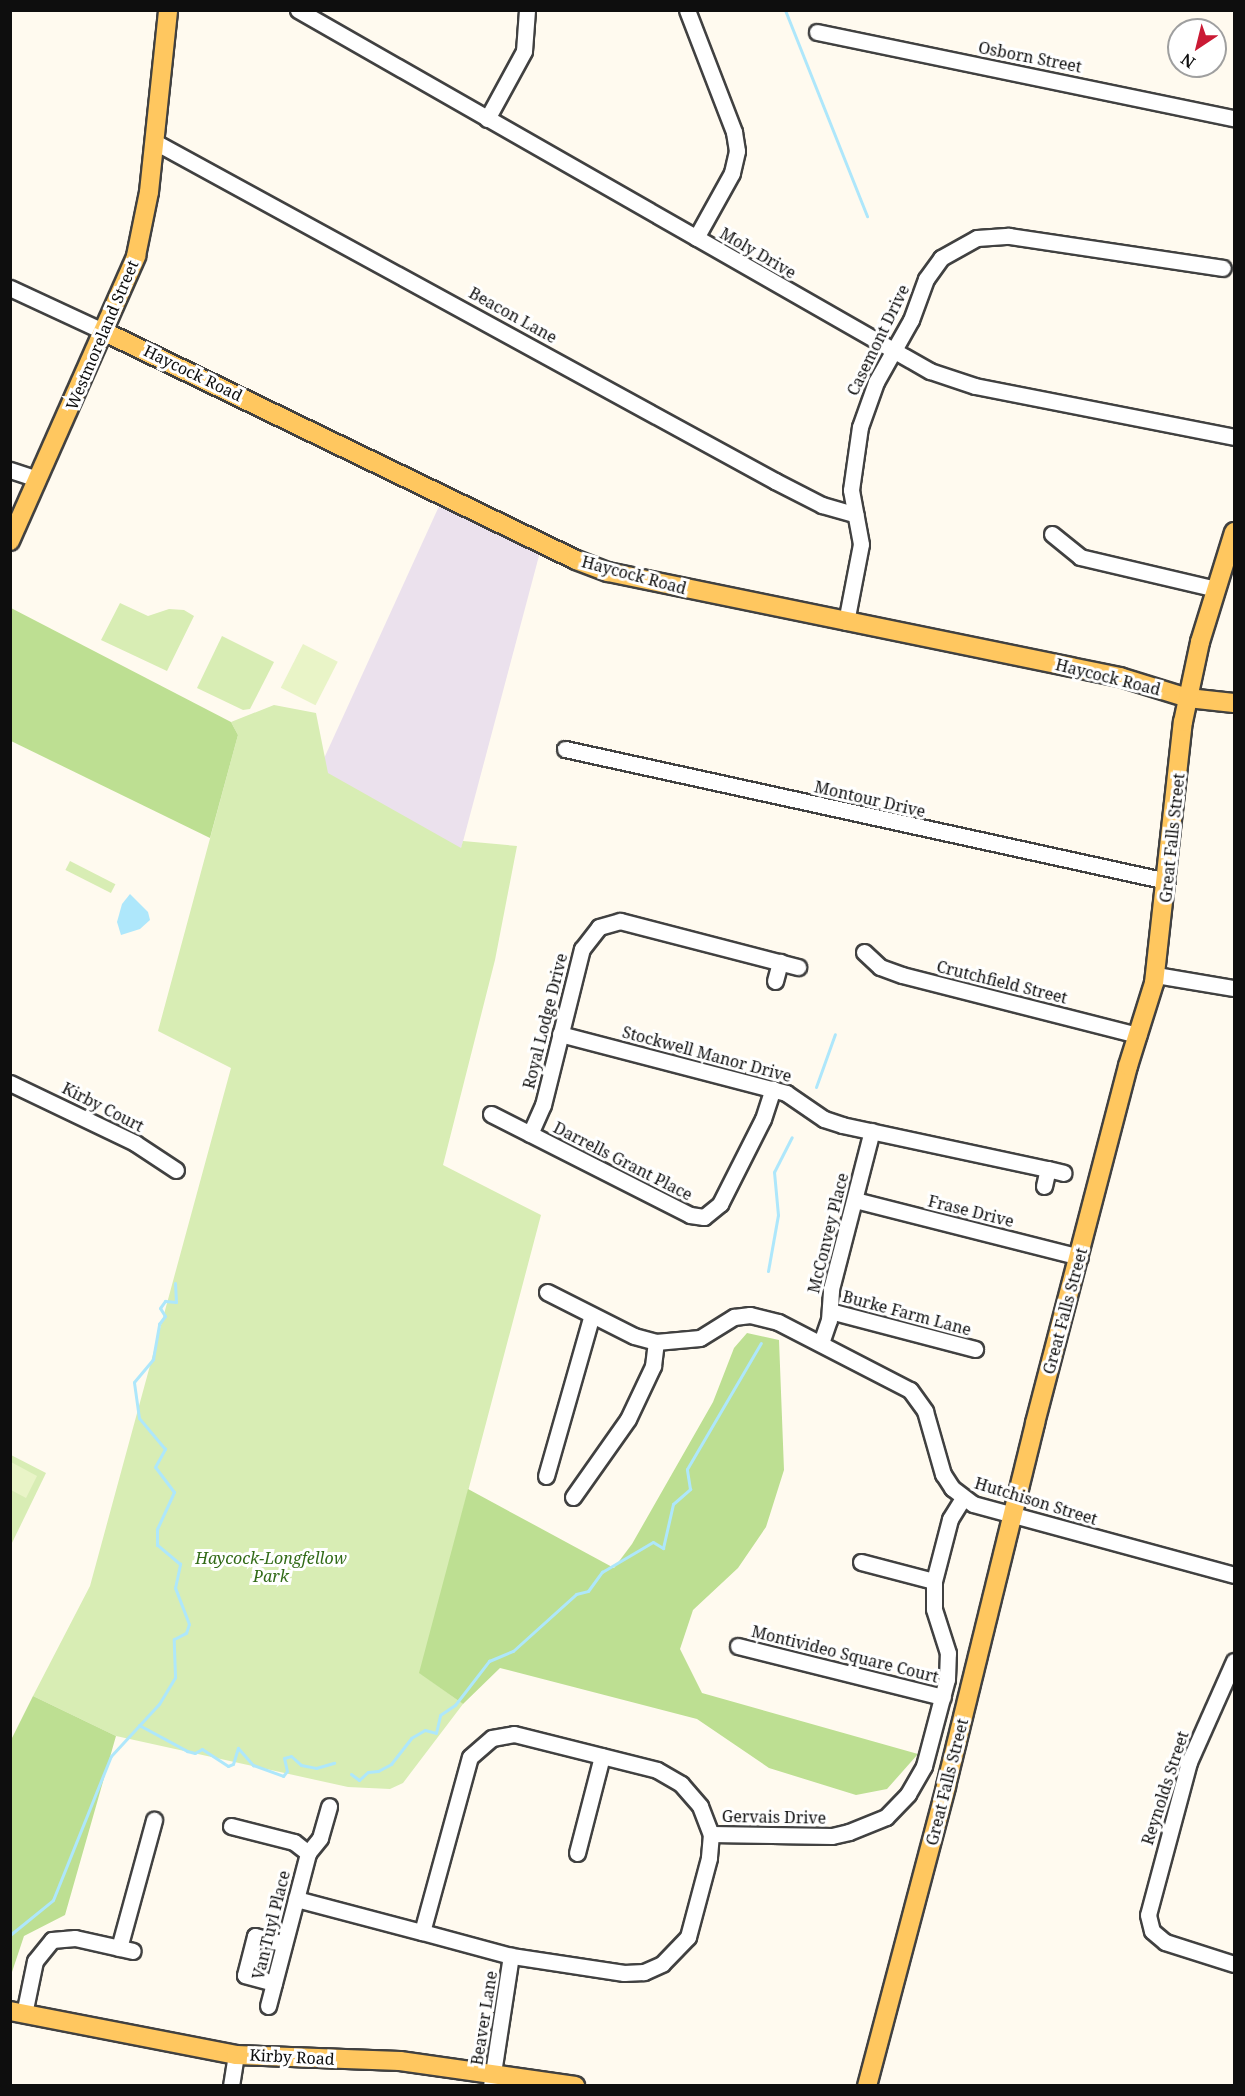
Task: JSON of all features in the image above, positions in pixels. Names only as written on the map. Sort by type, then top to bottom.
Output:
[{"type":"main road","name":"Westmoreland Street","points":[[10,541],[105,332],[136,256],[155,142],[168,10]]},
{"type":"main road","name":"Haycock Road","points":[[105,332],[576,560],[646,581],[1120,677],[1188,698],[1234,703]]},
{"type":"main road","name":"Great Falls Street","points":[[867,2085],[946,1786],[1012,1515],[1138,1035],[1156,975],[1188,698],[1216,589],[1234,532]]},
{"type":"main road","name":"Kirby Road","points":[[17,2013],[236,2055],[400,2061],[493,2079],[575,2085]]},
{"type":"street","name":"Moly Drive","points":[[298,10],[316,15],[487,119],[930,371],[975,386],[1234,437]]},
{"type":"street","points":[[487,119],[524,51],[527,10]]},
{"type":"street","points":[[687,10],[734,132],[737,151],[732,173],[696,238]]},
{"type":"street","name":"Osborn Street","points":[[817,32],[1234,118]]},
{"type":"street","name":"Beacon Lane","points":[[155,142],[784,486],[822,505],[856,515]]},
{"type":"street","name":"Casemont Drive","points":[[846,622],[861,544],[851,473],[860,427],[876,382],[894,351],[933,268],[952,249],[976,238],[1009,236],[1223,268]]},
{"type":"street","name":"Haycock Road","points":[[10,288],[105,332]]},
{"type":"street","points":[[10,470],[38,479]]},
{"type":"street","points":[[1052,534],[1080,557],[1216,589]]},
{"type":"street","name":"Montour Drive","points":[[565,749],[1167,881]]},
{"type":"street","name":"Royal Lodge Drive","points":[[530,1134],[543,1105],[584,943],[593,932],[611,921],[780,962]]},
{"type":"street","name":"Crutchfield Street","points":[[864,952],[880,967],[902,975],[1138,1035]]},
{"type":"street","points":[[775,981],[780,962],[798,967]]},
{"type":"street","points":[[1156,975],[1234,988]]},
{"type":"street","name":"Stockwell Manor Drive","points":[[560,1034],[773,1089],[796,1097],[832,1122],[1064,1173]]},
{"type":"street","name":"Kirby Court","points":[[10,1083],[135,1143],[176,1170]]},
{"type":"street","name":"Darrells Grant Place","points":[[491,1114],[690,1215],[704,1217],[720,1204],[758,1131],[773,1089]]},
{"type":"street","name":"McConvey Place","points":[[821,1343],[830,1311],[831,1289],[872,1131]]},
{"type":"street","points":[[1044,1186],[1048,1169]]},
{"type":"street","name":"Frase Drive","points":[[855,1200],[1080,1257]]},
{"type":"street","points":[[547,1292],[592,1315],[656,1342],[653,1366],[628,1419],[573,1497]]},
{"type":"street","name":"Burke Farm Lane","points":[[830,1311],[975,1349]]},
{"type":"street","points":[[546,1476],[592,1315]]},
{"type":"street","name":"Hutchison Street","points":[[656,1342],[700,1338],[720,1323],[750,1315],[778,1322],[910,1390],[925,1411],[943,1474],[963,1498],[1012,1515],[1234,1575]]},
{"type":"street","name":"Gervais Drive","points":[[711,1834],[832,1836],[886,1817],[908,1794],[924,1766],[943,1697],[948,1653],[934,1609],[934,1581],[950,1519],[963,1498]]},
{"type":"street","points":[[861,1562],[934,1581]]},
{"type":"street","name":"Montivideo Square Court","points":[[738,1646],[943,1697]]},
{"type":"street","name":"Reynolds Street","points":[[1234,1661],[1181,1786],[1148,1915],[1152,1931],[1165,1942],[1234,1964]]},
{"type":"street","points":[[296,1899],[511,1956],[624,1973],[644,1972],[662,1964],[688,1937],[709,1858],[711,1834],[700,1806],[681,1784],[657,1770],[514,1734],[481,1744],[470,1757],[422,1932]]},
{"type":"street","points":[[577,1853],[602,1756]]},
{"type":"street","name":"Van Tuyl Place","points":[[268,2006],[308,1853],[320,1839],[329,1806]]},
{"type":"street","points":[[17,2013],[35,1961],[52,1940],[75,1938],[126,1949],[154,1820]]},
{"type":"street","points":[[231,1826],[294,1842],[308,1853]]},
{"type":"street","points":[[274,1983],[245,1975],[255,1936],[284,1944]]},
{"type":"street","name":"Beaver Lane","points":[[493,2079],[511,1956]]},
{"type":"street","points":[[231,2085],[236,2055]]},
{"type":"shaded area","points":[[440,504],[540,552],[461,849],[316,776]]},
{"type":"green space","points":[[120,603],[148,616],[169,609],[184,610],[194,616],[167,671],[101,640]]},
{"type":"green space","points":[[11,608],[231,722],[238,735],[210,838],[11,741]]},
{"type":"green space","points":[[222,636],[274,662],[250,709],[243,710],[197,688]]},
{"type":"green space","points":[[303,644],[338,662],[316,705],[281,688]]},
{"type":"green space","name":"Haycock-Longfellow Park","points":[[274,705],[316,713],[328,773],[461,848],[463,841],[517,846],[495,960],[443,1165],[541,1215],[420,1673],[463,1704],[403,1783],[390,1789],[348,1787],[116,1736],[33,1696],[90,1586],[231,1068],[158,1031],[238,735],[231,722]]},
{"type":"green space","points":[[70,861],[115,884],[111,893],[65,870]]},
{"type":"green space","points":[[747,1333],[779,1340],[784,1470],[766,1527],[738,1568],[693,1610],[680,1649],[702,1693],[918,1754],[887,1789],[856,1795],[769,1768],[697,1719],[500,1668],[463,1704],[419,1673],[468,1489],[614,1568],[632,1544],[713,1402],[734,1348]]},
{"type":"green space","points":[[11,1455],[46,1473],[11,1545]]},
{"type":"green space","points":[[11,1462],[37,1476],[26,1498],[11,1490]]},
{"type":"green space","points":[[33,1696],[116,1736],[65,1915],[24,1936],[11,1975],[11,1740]]},
{"type":"water","points":[[130,894],[148,912],[150,920],[140,929],[121,935],[117,922],[122,904]]},
{"type":"waterway","points":[[785,10],[867,216]]},
{"type":"waterway","points":[[816,1087],[835,1034]]},
{"type":"waterway","points":[[768,1271],[778,1215],[774,1172],[792,1137]]},
{"type":"waterway","points":[[10,1935],[53,1900],[111,1756],[159,1704],[175,1677],[174,1639],[186,1633],[189,1624],[175,1588],[180,1564],[157,1545],[157,1529],[174,1492],[155,1467],[165,1449],[139,1418],[134,1382],[153,1359],[159,1324],[165,1316],[160,1308],[165,1301],[176,1302],[175,1283]]},
{"type":"waterway","points":[[351,1774],[359,1780],[368,1772],[378,1771],[391,1764],[411,1738],[425,1730],[436,1733],[440,1715],[455,1705],[489,1661],[513,1651],[576,1594],[588,1591],[602,1572],[653,1542],[663,1548],[673,1504],[690,1489],[687,1469],[761,1343]]},
{"type":"waterway","points":[[139,1725],[187,1751],[195,1753],[202,1749],[228,1766],[233,1764],[238,1748],[253,1765],[283,1776],[287,1771],[284,1758],[291,1756],[301,1765],[316,1768],[334,1763]]}]
